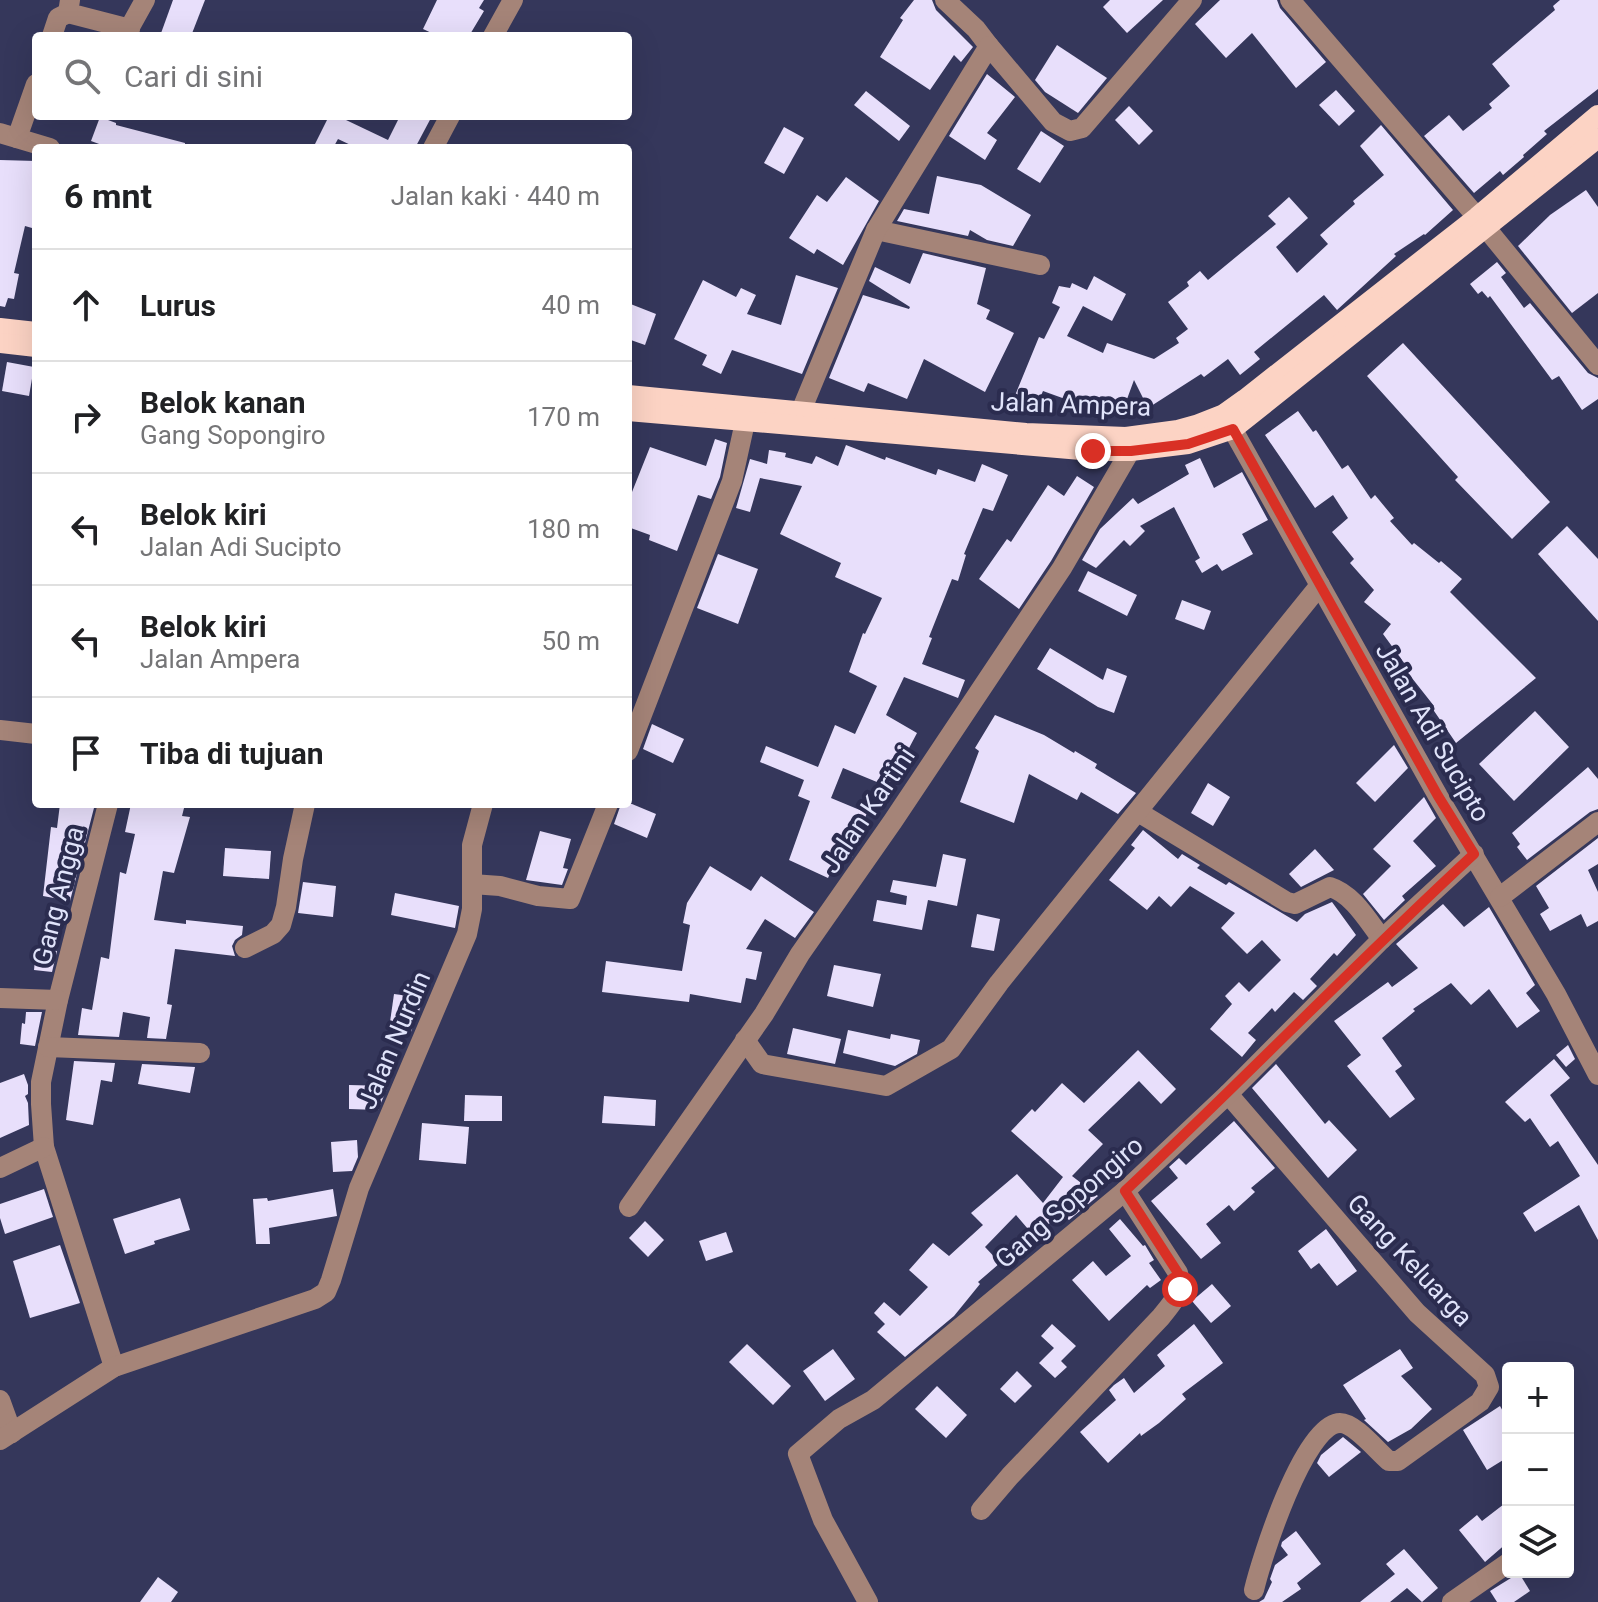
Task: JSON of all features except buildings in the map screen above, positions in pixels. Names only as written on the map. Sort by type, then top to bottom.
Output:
[{"type":"main road","name":"Jalan Ampera","points":[[1482,223],[1598,115]]},
{"type":"main road","name":"Jalan Ampera","points":[[632,406],[745,422],[1045,448],[1135,443],[1178,430],[1228,422],[1482,223],[1598,138]]},
{"type":"main road","points":[[0,328],[32,332]]},
{"type":"main road","points":[[0,343],[32,347]]},
{"type":"main road","name":"Jalan Ampera","points":[[632,406],[801,411],[1135,443]]},
{"type":"street","points":[[128,32],[145,0]]},
{"type":"street","points":[[495,32],[513,0]]},
{"type":"street","points":[[945,0],[976,29],[1053,122],[1070,131],[1082,128],[1192,0]]},
{"type":"street","points":[[1290,0],[1482,223],[1598,365]]},
{"type":"street","points":[[53,32],[58,18],[69,6],[125,32]]},
{"type":"street","points":[[801,411],[876,230],[989,46]]},
{"type":"street","points":[[32,92],[9,135],[37,144]]},
{"type":"street","points":[[435,144],[448,120]]},
{"type":"street","points":[[876,230],[1040,265]]},
{"type":"street","points":[[632,741],[732,481],[745,422]]},
{"type":"street","name":"Jalan Adi Sucipto","points":[[1228,422],[1438,796],[1556,994],[1598,1075]]},
{"type":"street","name":"Jalan Kartini","points":[[629,1207],[764,1014],[800,954],[1062,568],[1135,443]]},
{"type":"street","points":[[745,1040],[757,1059],[769,1066],[877,1086],[895,1083],[951,1049],[1008,971],[1320,585]]},
{"type":"street","points":[[0,730],[32,734]]},
{"type":"street","name":"Gang Angga","points":[[107,808],[58,1000],[41,1082],[44,1147],[114,1367]]},
{"type":"street","points":[[245,948],[273,934],[281,925],[304,808]]},
{"type":"street","name":"Jalan Nurdin","points":[[114,1367],[315,1299],[326,1292],[359,1188],[471,922],[472,845],[482,808]]},
{"type":"street","points":[[472,884],[570,899],[606,808]]},
{"type":"street","points":[[1138,812],[1287,902],[1295,904],[1330,887],[1337,889],[1346,895],[1382,939]]},
{"type":"street","points":[[1500,897],[1598,822]]},
{"type":"street","name":"Gang Sopongiro","points":[[868,1602],[823,1520],[798,1454],[839,1419],[873,1400],[1125,1191],[1228,1094],[1382,939],[1474,854]]},
{"type":"street","points":[[0,998],[58,1000]]},
{"type":"street","points":[[48,1047],[200,1053]]},
{"type":"street","name":"Gang Keluarga","points":[[1228,1094],[1417,1313],[1485,1375],[1489,1387],[1480,1402],[1398,1461],[1389,1461],[1346,1423],[1336,1423],[1326,1430],[1300,1465],[1275,1519],[1254,1590]]},
{"type":"street","points":[[0,1168],[44,1147]]},
{"type":"street","points":[[981,1510],[1177,1296],[1180,1289],[1178,1273],[1125,1191]]},
{"type":"street","points":[[0,1400],[6,1436],[114,1367]]},
{"type":"street","points":[[1464,1599],[1502,1568]]},
{"type":"route","points":[[1093,451],[1131,451],[1188,444],[1233,429],[1438,796],[1474,854],[1382,939],[1228,1094],[1125,1191],[1178,1273],[1180,1289]]}]
